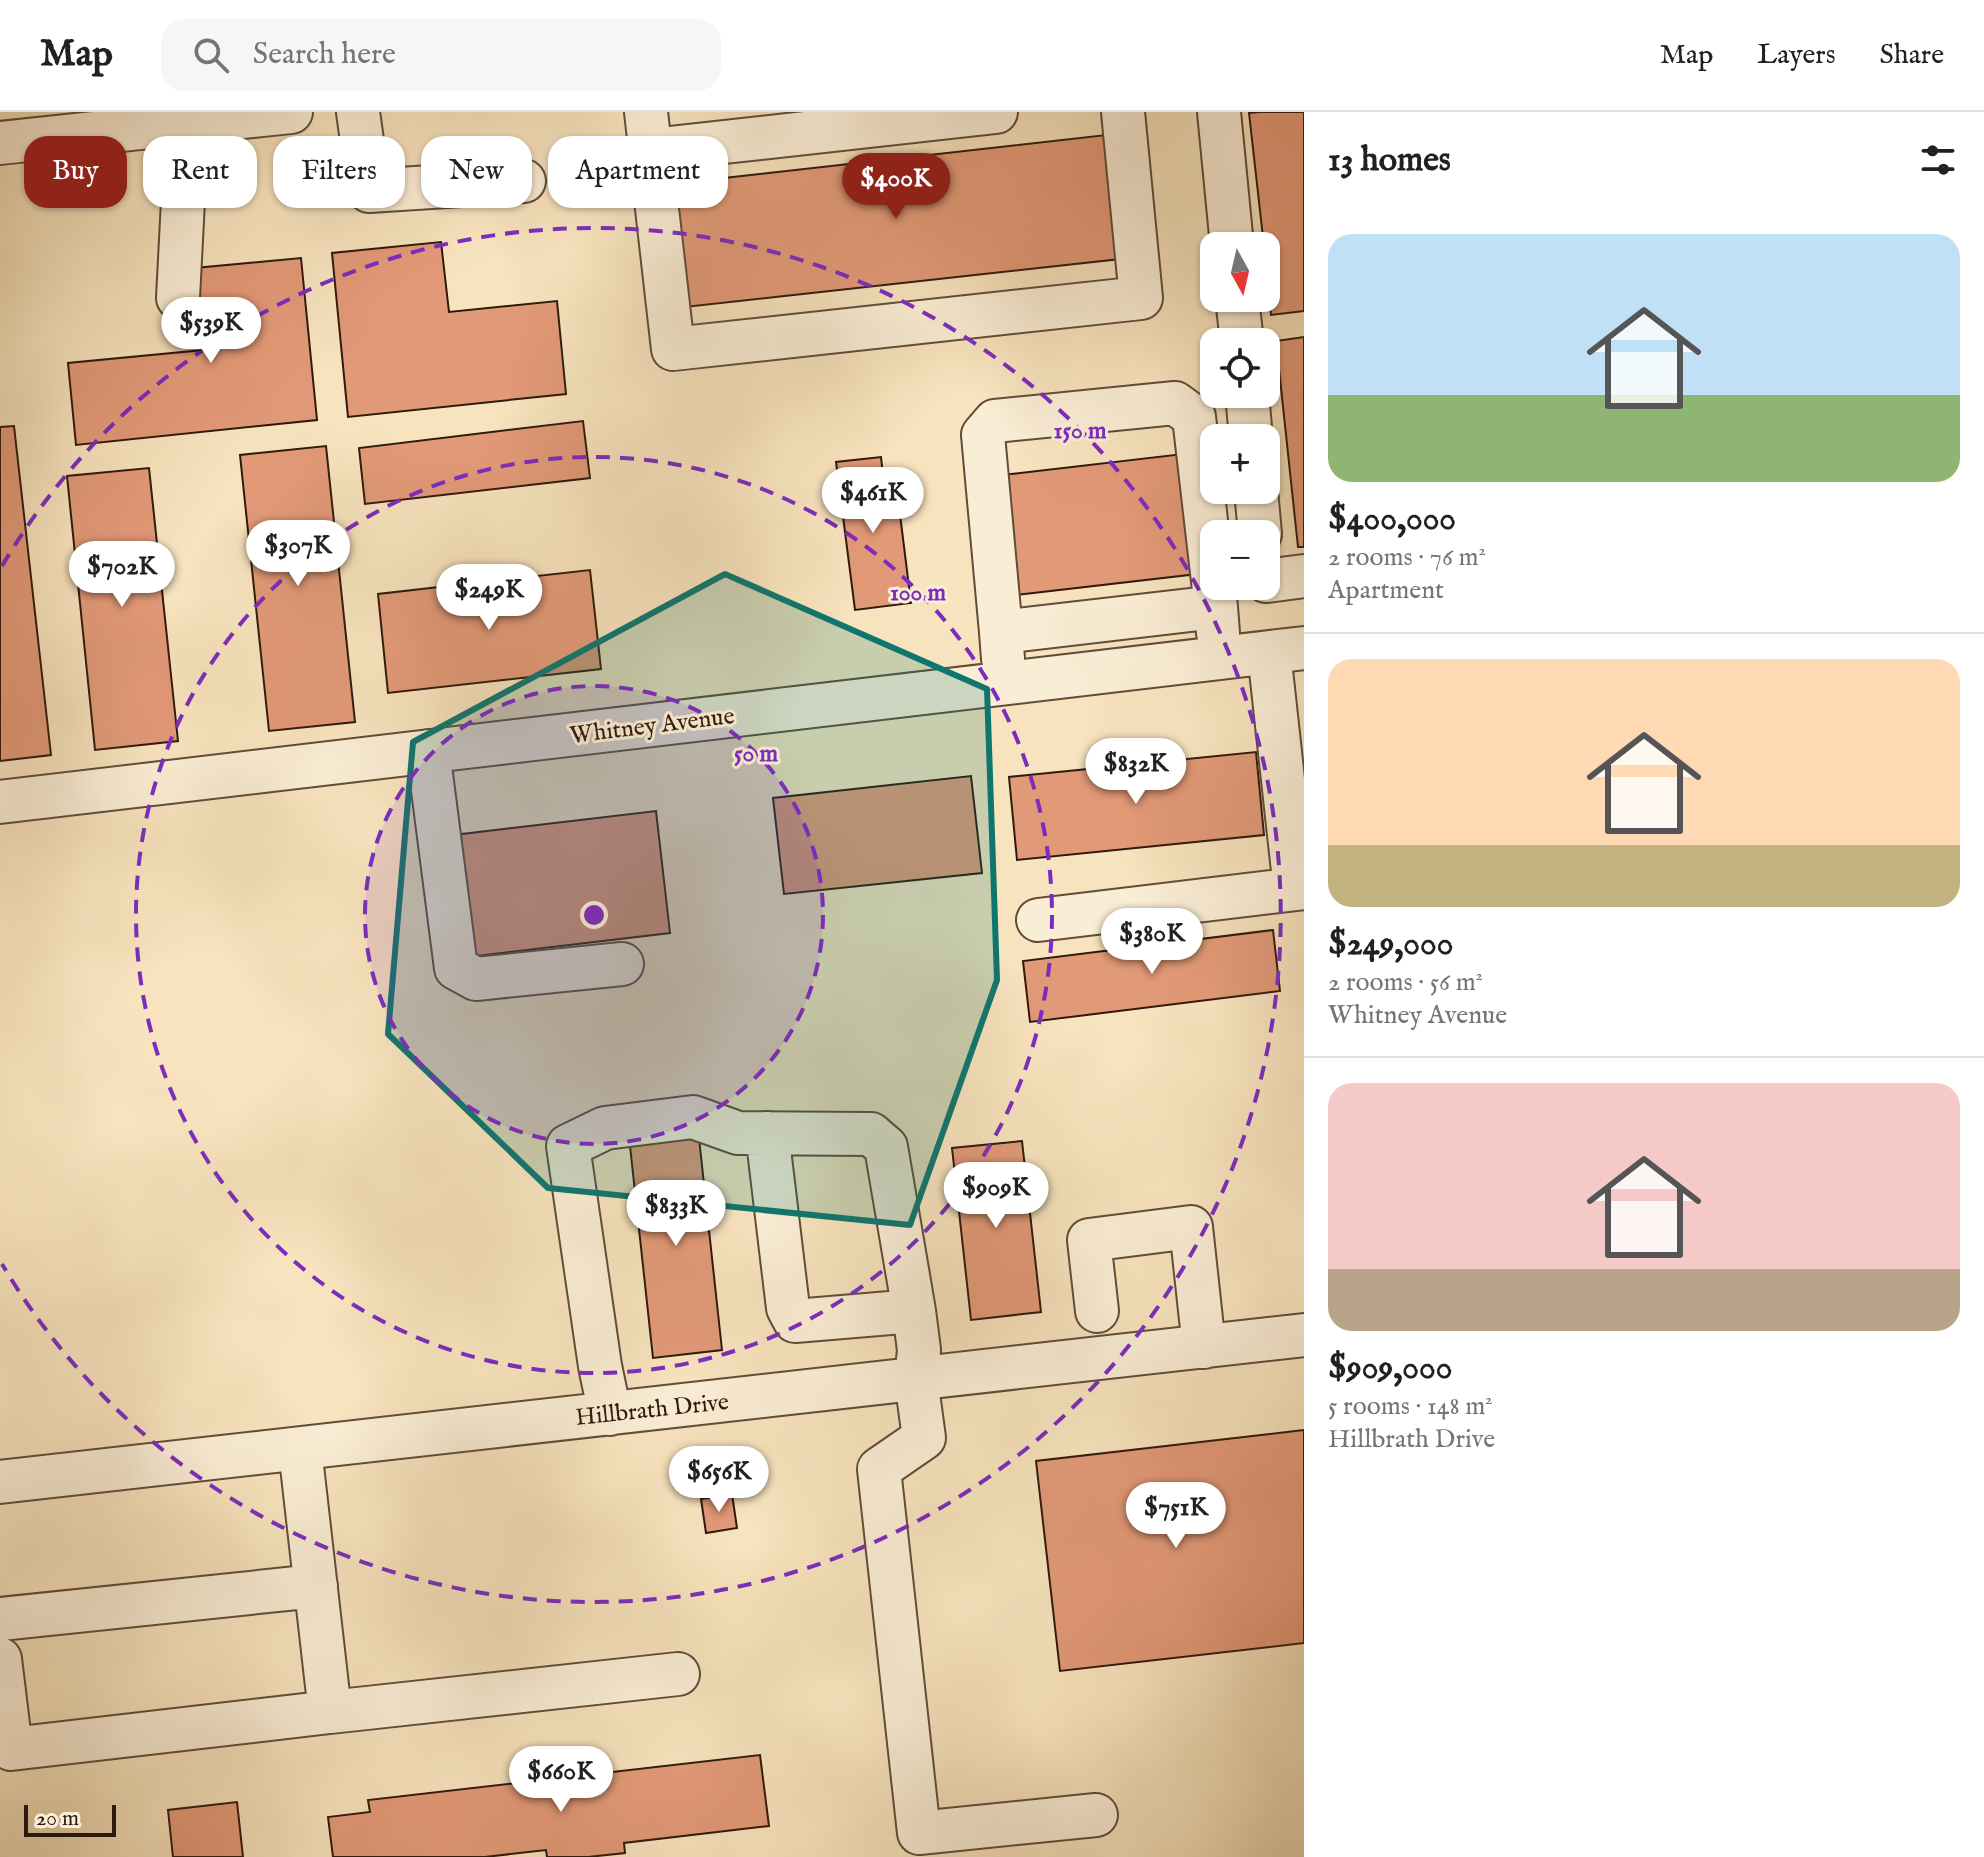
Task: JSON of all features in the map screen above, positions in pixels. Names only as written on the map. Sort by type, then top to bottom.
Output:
[{"type":"street","points":[[0,143],[291,112]]},
{"type":"street","points":[[358,112],[369,191],[421,188]]},
{"type":"street","points":[[996,112],[648,131],[673,349],[1141,298],[1123,112]]},
{"type":"street","points":[[1219,112],[1231,232]]},
{"type":"street","points":[[178,298],[187,123]]},
{"type":"street","points":[[1005,683],[983,435],[995,421],[1175,403],[1194,417],[1221,658]]},
{"type":"street","points":[[1280,579],[1304,576]]},
{"type":"street","points":[[1001,632],[1216,607]]},
{"type":"street","points":[[1038,920],[1299,889],[1287,650]]},
{"type":"street","name":"Whitney Avenue","points":[[0,802],[1287,650]]},
{"type":"street","points":[[428,751],[456,968],[476,979],[622,964]]},
{"type":"street","points":[[610,1414],[600,1366],[568,1146],[605,1128],[693,1117],[738,1133],[871,1134],[886,1147],[919,1350],[916,1379],[924,1438],[879,1469],[919,1833],[1096,1815]]},
{"type":"street","points":[[767,1133],[788,1308],[795,1321],[914,1311]]},
{"type":"street","points":[[1097,1311],[1089,1240],[1191,1227],[1204,1347]]},
{"type":"street","name":"Hillbrath Drive","points":[[0,1482],[1304,1335]]},
{"type":"street","points":[[300,1449],[330,1712]]},
{"type":"street","points":[[0,1619],[316,1586]]},
{"type":"street","points":[[0,1659],[11,1749],[678,1674]]},
{"type":"highlighted area","points":[[725,574],[987,689],[997,980],[910,1225],[548,1188],[388,1034],[413,742]]},
{"type":"building","points":[[1304,112],[1304,311],[1271,315],[1271,312],[1280,312],[1280,232],[1262,232],[1249,113]]},
{"type":"building","points":[[1106,135],[1120,259],[685,307],[674,208],[728,208],[728,178]]},
{"type":"building","points":[[441,242],[449,312],[557,301],[566,394],[348,417],[332,253]]},
{"type":"building","points":[[301,258],[317,420],[76,445],[68,363],[203,350],[195,268]]},
{"type":"building","points":[[1304,337],[1304,547],[1298,547],[1280,378],[1280,340]]},
{"type":"building","points":[[583,421],[590,478],[365,504],[359,448]]},
{"type":"building","points":[[14,426],[51,755],[0,761],[0,427]]},
{"type":"building","points":[[326,446],[355,722],[269,731],[240,455]]},
{"type":"building","points":[[1183,454],[1197,574],[1016,595],[1003,475]]},
{"type":"building","points":[[881,457],[884,484],[896,482],[911,603],[855,610],[836,462]]},
{"type":"building","points":[[149,468],[178,741],[95,750],[67,476]]},
{"type":"building","points":[[590,570],[601,669],[388,693],[378,594]]},
{"type":"building","points":[[1256,752],[1264,835],[1017,860],[1009,777]]},
{"type":"building","points":[[971,776],[982,873],[784,894],[773,798]]},
{"type":"building","points":[[656,811],[670,933],[468,957],[454,835]]},
{"type":"building","points":[[1273,930],[1280,991],[1030,1022],[1023,961]]},
{"type":"building","points":[[699,1138],[722,1350],[653,1358],[630,1146]]},
{"type":"building","points":[[1022,1141],[1041,1312],[971,1320],[952,1148]]},
{"type":"building","points":[[1304,1430],[1304,1643],[1060,1671],[1036,1461]]},
{"type":"building","points":[[732,1494],[737,1528],[706,1533],[701,1499]]},
{"type":"building","points":[[760,1755],[769,1826],[624,1843],[625,1853],[588,1857],[547,1857],[546,1850],[485,1857],[333,1857],[328,1817],[370,1812],[368,1800]]},
{"type":"building","points":[[237,1802],[243,1857],[173,1857],[168,1810]]}]
